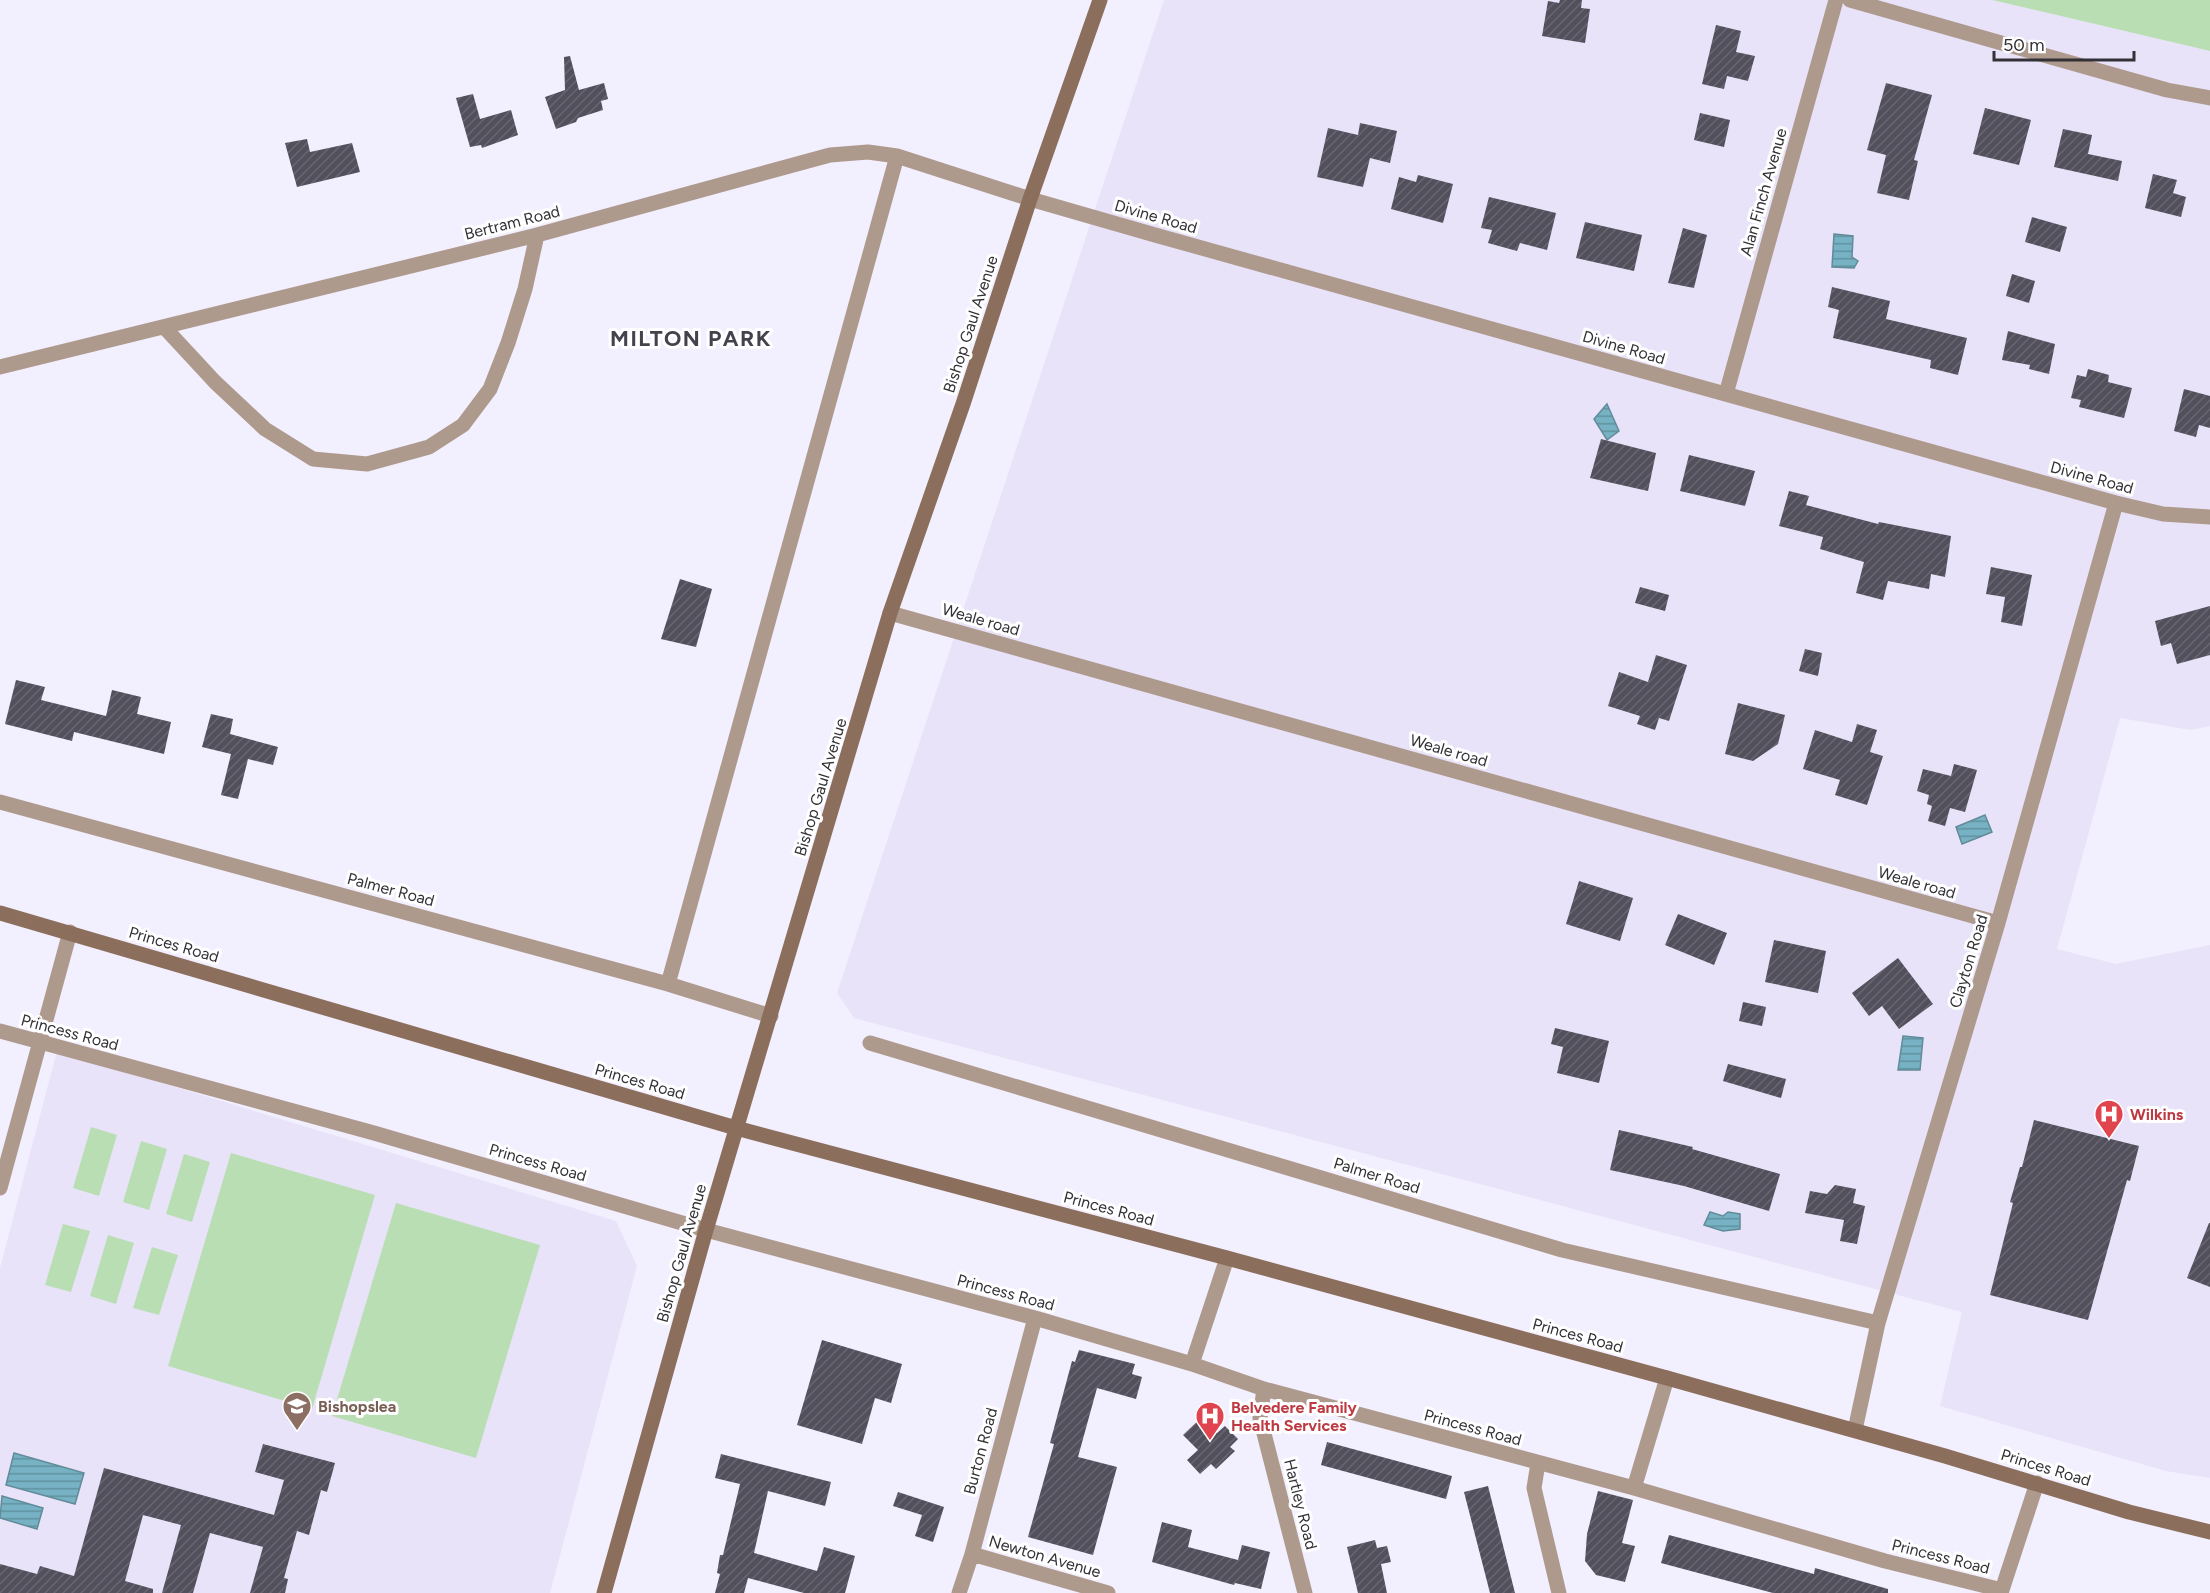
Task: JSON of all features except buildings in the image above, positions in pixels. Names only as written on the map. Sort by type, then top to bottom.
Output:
[{"type":"main road","name":"Bishop Gaul Avenue","points":[[604,1593],[706,1230],[890,613],[1100,0]]},
{"type":"main road","name":"Princes Road","points":[[0,913],[736,1128],[1667,1378],[1855,1430],[2129,1512],[2210,1532]]},
{"type":"street","name":"Alan Finch Avenue","points":[[1726,394],[1836,0]]},
{"type":"street","points":[[1850,0],[2167,90],[2210,98]]},
{"type":"street","name":"Bertram Road","points":[[0,367],[537,235],[830,154],[868,152],[897,156],[1030,199]]},
{"type":"street","points":[[668,984],[897,156]]},
{"type":"street","name":"Divine Road","points":[[1030,199],[2116,503],[2163,514],[2210,517]]},
{"type":"street","points":[[164,327],[215,382],[265,429],[313,459],[366,464],[429,447],[463,425],[490,388],[508,342],[525,289],[537,235]]},
{"type":"street","name":"Clayton Road","points":[[1855,1430],[1878,1323],[1998,923],[2116,503]]},
{"type":"street","name":"Weale road","points":[[890,613],[1998,923]]},
{"type":"street","name":"Palmer Road","points":[[0,802],[668,984],[771,1016]]},
{"type":"street","points":[[0,1188],[70,932]]},
{"type":"street","name":"Princess Road","points":[[0,1031],[374,1133],[706,1230],[1035,1318],[1192,1364],[1264,1389],[1634,1488],[1885,1561],[2002,1591]]},
{"type":"street","name":"Palmer Road","points":[[870,1042],[1562,1250],[1878,1323]]},
{"type":"street","points":[[1192,1364],[1227,1258]]},
{"type":"street","name":"Burton Road","points":[[959,1593],[972,1554],[1035,1318]]},
{"type":"street","points":[[1634,1488],[1667,1378]]},
{"type":"street","name":"Hartley Road","points":[[1264,1389],[1260,1418],[1305,1593]]},
{"type":"street","points":[[1538,1463],[1534,1488],[1559,1593]]},
{"type":"street","points":[[2002,1591],[2037,1483]]},
{"type":"street","name":"Newton Avenue","points":[[972,1554],[1108,1593]]},
{"type":"shaded area","points":[[1164,0],[1992,0],[2210,51],[2210,726],[2191,730],[2120,718],[2057,949],[2116,964],[2210,945],[2210,1478],[2166,1471],[1940,1406],[1962,1312],[854,1018],[837,993]]},
{"type":"shaded area","name":"Bishopslea","points":[[57,1051],[616,1221],[637,1266],[550,1593],[0,1593],[0,1268]]},
{"type":"green space","points":[[1992,0],[2210,0],[2210,51]]},
{"type":"green space","points":[[91,1127],[117,1135],[99,1196],[73,1188]]},
{"type":"green space","points":[[141,1141],[167,1149],[149,1210],[123,1202]]},
{"type":"green space","points":[[231,1153],[375,1195],[312,1409],[168,1366]]},
{"type":"green space","points":[[184,1154],[210,1162],[192,1222],[166,1214]]},
{"type":"green space","points":[[396,1203],[540,1245],[476,1458],[332,1416]]},
{"type":"green space","points":[[63,1224],[90,1231],[71,1292],[45,1285]]},
{"type":"green space","points":[[108,1235],[134,1243],[116,1304],[90,1296]]},
{"type":"green space","points":[[152,1247],[178,1255],[159,1315],[133,1308]]},
{"type":"water","points":[[1834,234],[1853,236],[1852,257],[1858,261],[1854,268],[1832,267]]},
{"type":"water","points":[[1607,404],[1619,431],[1607,440],[1594,419]]},
{"type":"water","points":[[1985,815],[1992,832],[1962,844],[1956,827]]},
{"type":"water","points":[[1903,1036],[1923,1038],[1920,1070],[1898,1070]]},
{"type":"water","points":[[1710,1212],[1723,1216],[1728,1212],[1740,1214],[1740,1229],[1723,1231],[1704,1225]]},
{"type":"water","points":[[14,1453],[84,1473],[75,1504],[6,1485]]},
{"type":"water","points":[[2,1496],[43,1508],[37,1529],[0,1518]]},
{"type":"place","name":"Wilkins","points":[[2109,1140]]},
{"type":"place","name":"Bishopslea","points":[[297,1432]]},
{"type":"place","name":"Belvedere Family Health Services","points":[[1210,1442]]},
{"type":"district","name":"MILTON PARK","points":[[691,338]]}]
